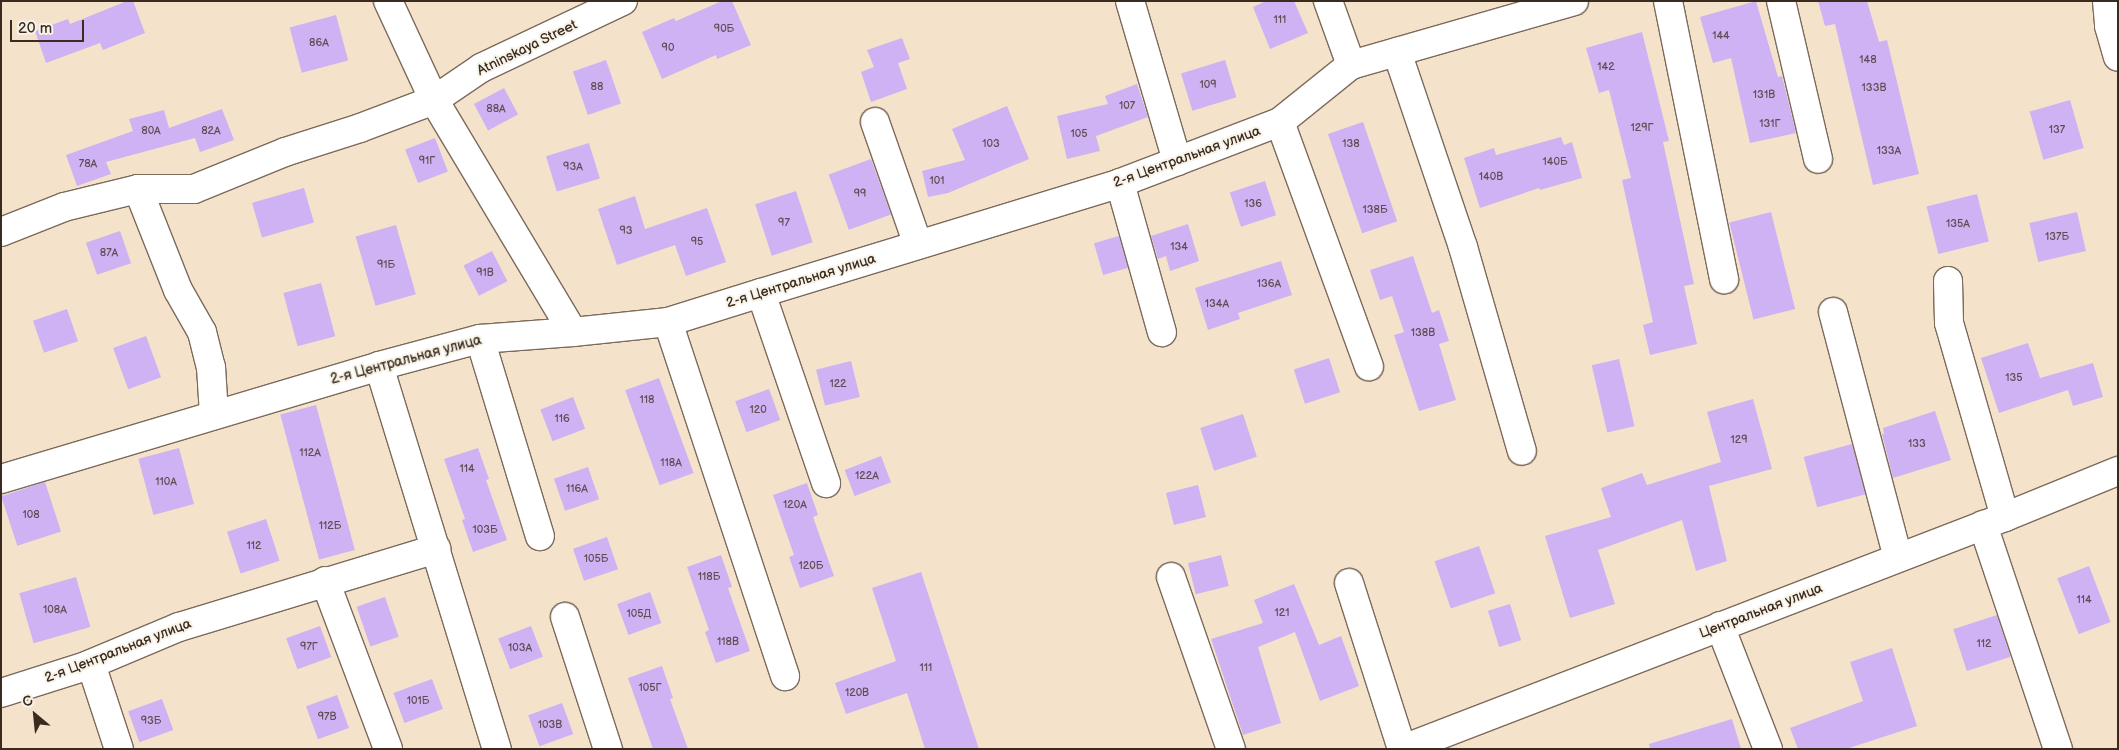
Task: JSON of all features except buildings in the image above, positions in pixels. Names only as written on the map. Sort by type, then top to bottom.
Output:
[{"type":"street","points":[[388,1],[434,100],[573,332]]},
{"type":"street","name":"Atninskaya Street","points":[[138,189],[194,189],[285,152],[360,128],[434,100],[481,68],[623,1]]},
{"type":"street","points":[[1130,1],[1177,161]]},
{"type":"street","points":[[1328,1],[1351,65]]},
{"type":"street","name":"2-я Центральная улица","points":[[1,479],[379,366],[480,338],[573,332],[668,322],[1120,182],[1280,122],[1351,65],[1574,1]]},
{"type":"street","points":[[1668,1],[1724,279]]},
{"type":"street","points":[[1780,1],[1818,159]]},
{"type":"street","points":[[2107,1],[2109,26],[2118,57]]},
{"type":"street","points":[[1397,52],[1463,246],[1522,451]]},
{"type":"street","points":[[875,122],[918,245]]},
{"type":"street","points":[[1280,122],[1369,366]]},
{"type":"street","points":[[1120,182],[1162,332]]},
{"type":"street","points":[[1,232],[64,207],[138,189],[178,290],[202,332],[211,367],[214,415]]},
{"type":"street","points":[[1948,281],[1949,323],[1994,521],[2058,749]]},
{"type":"street","points":[[761,293],[826,483]]},
{"type":"street","points":[[1833,312],[1898,558]]},
{"type":"street","points":[[668,322],[785,676]]},
{"type":"street","points":[[480,338],[540,536]]},
{"type":"street","points":[[379,366],[497,749]]},
{"type":"street","name":"Центральная улица","points":[[1403,749],[1994,521],[2118,471]]},
{"type":"street","name":"2-я Центральная улица","points":[[1,693],[90,664],[179,627],[325,581],[436,549]]},
{"type":"street","points":[[1171,577],[1231,749]]},
{"type":"street","points":[[325,581],[388,749]]},
{"type":"street","points":[[1349,583],[1403,749]]},
{"type":"street","points":[[566,617],[608,749]]},
{"type":"street","points":[[1720,626],[1768,749]]},
{"type":"street","points":[[90,664],[119,749]]}]
